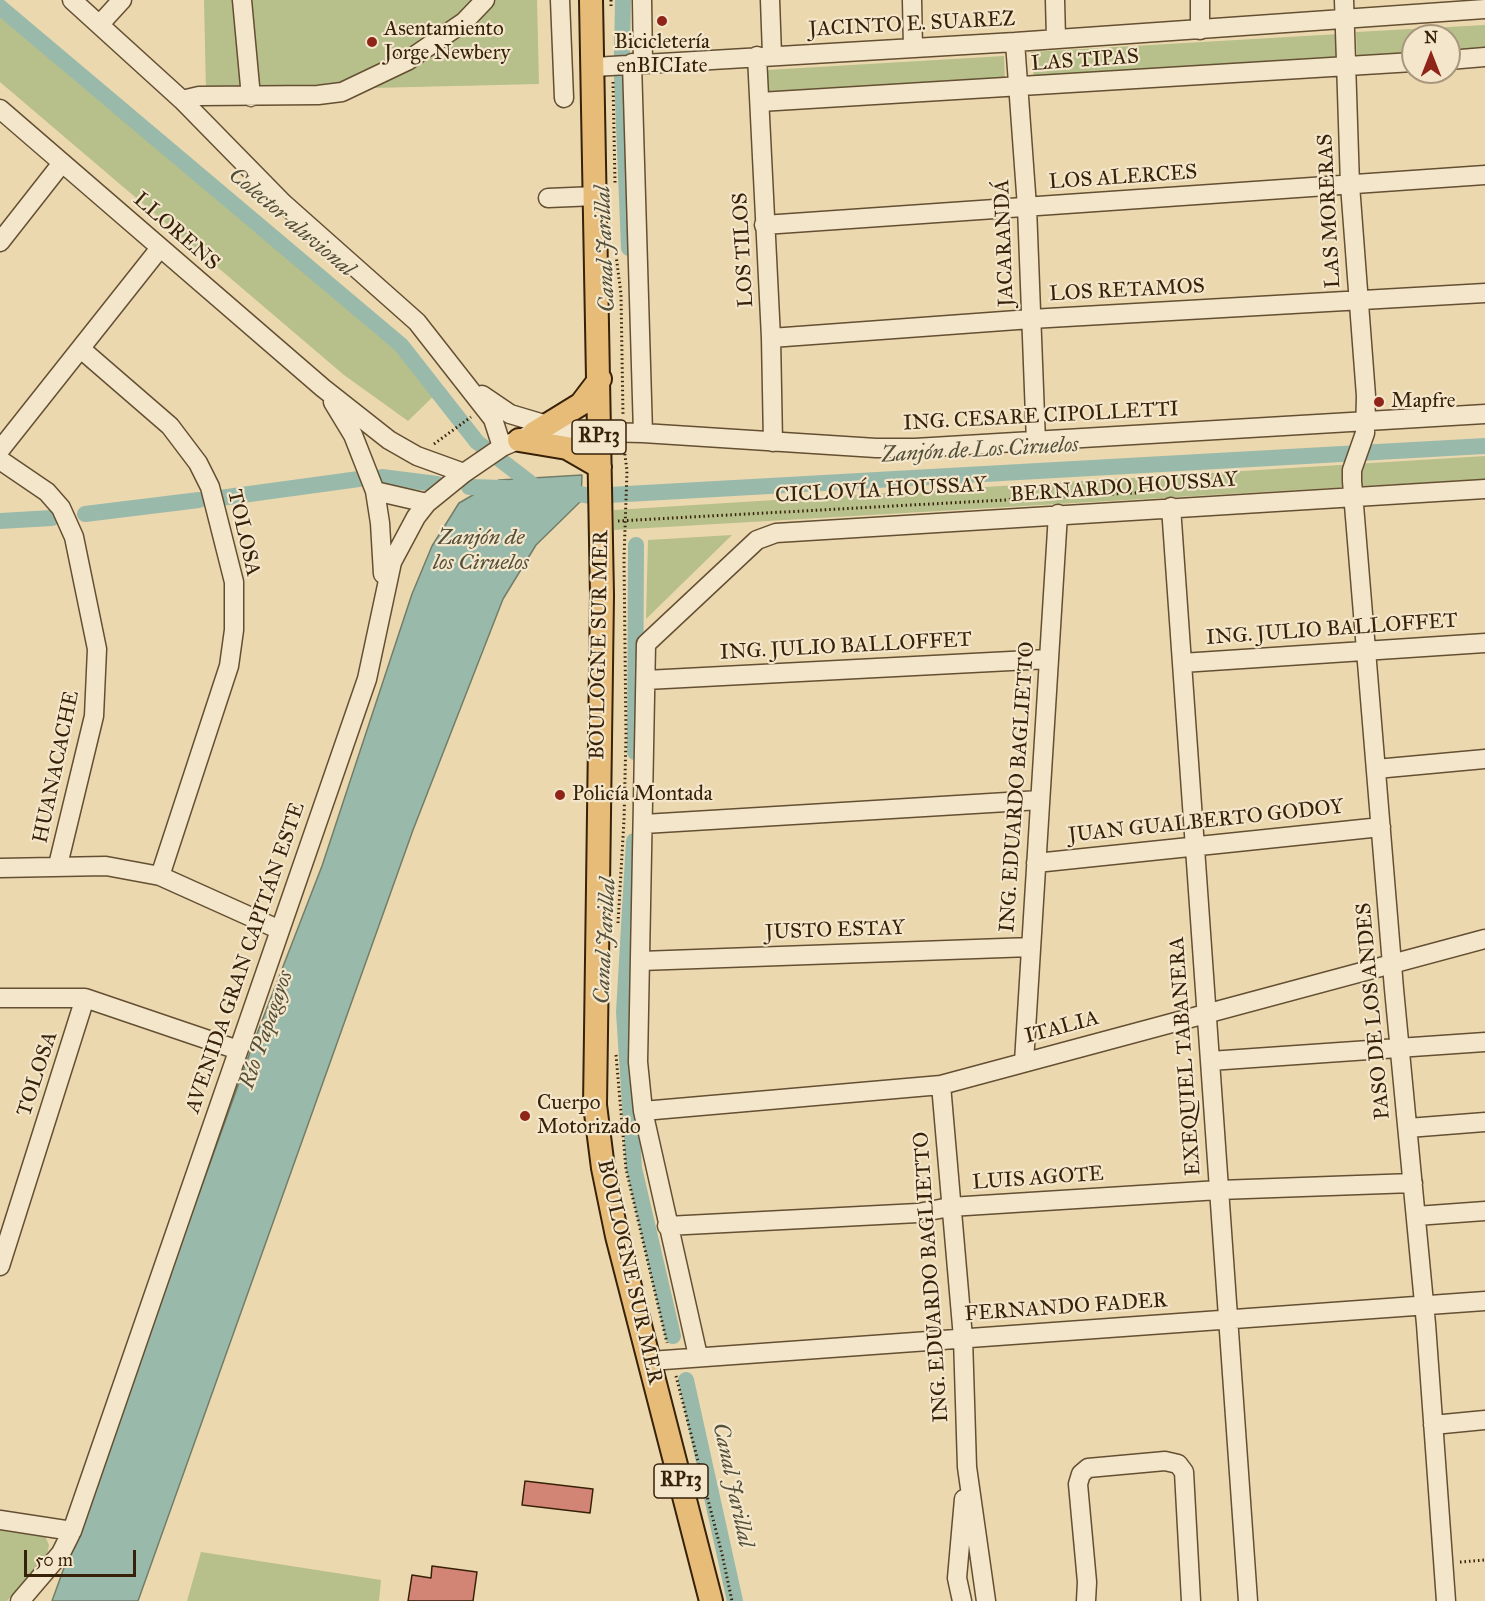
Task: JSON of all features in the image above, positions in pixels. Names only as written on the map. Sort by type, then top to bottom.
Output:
[{"type":"main road","name":"BOULOGNE SUR MER","points":[[591,0],[603,66],[605,195],[599,432],[602,522],[595,1096],[610,1206],[711,1601]]},
{"type":"main road","points":[[520,439],[580,404],[600,379]]},
{"type":"main road","points":[[520,439],[567,448],[600,467]]},
{"type":"street","points":[[72,0],[182,100],[283,203],[417,322],[493,418],[520,439],[599,432]]},
{"type":"street","points":[[100,24],[122,0]]},
{"type":"street","points":[[242,0],[251,97]]},
{"type":"street","points":[[182,100],[199,96],[251,97],[342,92],[407,62],[464,22],[485,0]]},
{"type":"street","points":[[560,0],[564,98]]},
{"type":"street","points":[[642,0],[638,63],[644,433]]},
{"type":"street","name":"LOS TILOS","points":[[770,0],[760,102],[771,338],[773,442]]},
{"type":"street","points":[[912,0],[913,48]]},
{"type":"street","points":[[1055,0],[1056,38]]},
{"type":"street","points":[[1200,0],[1200,30]]},
{"type":"street","name":"JACINTO E. SUAREZ","points":[[603,66],[1200,30],[1344,9],[1485,9]]},
{"type":"street","name":"LAS MORERAS","points":[[1344,9],[1350,185],[1366,396],[1366,426]]},
{"type":"street","name":"JACARANDÁ","points":[[1015,42],[1027,207],[1036,442]]},
{"type":"street","points":[[1461,59],[1485,57]]},
{"type":"street","name":"LAS TIPAS","points":[[760,102],[1020,88],[1401,63]]},
{"type":"street","name":"LLORENS","points":[[0,109],[323,388],[388,440],[417,456],[470,469]]},
{"type":"street","points":[[0,242],[62,163]]},
{"type":"street","name":"LOS ALERCES","points":[[764,225],[1485,176]]},
{"type":"street","points":[[548,198],[605,195]]},
{"type":"street","points":[[0,450],[160,248]]},
{"type":"street","name":"LOS RETAMOS","points":[[771,338],[1031,319],[1485,293]]},
{"type":"street","name":"TOLOSA","points":[[81,349],[170,426],[198,462],[210,487],[234,582],[234,630],[229,666],[160,876]]},
{"type":"street","points":[[460,376],[510,414],[520,439]]},
{"type":"street","name":"LLORENS","points":[[323,388],[353,435],[375,491],[381,533],[384,591]]},
{"type":"street","name":"ING. CESARE CIPOLLETTI","points":[[599,432],[876,448],[1366,426],[1485,414]]},
{"type":"street","name":"PASO DE LOS ANDES","points":[[1366,426],[1352,470],[1353,497],[1392,964],[1424,1305],[1446,1601]]},
{"type":"street","name":"AVENIDA GRAN CAPITÁN ESTE","points":[[20,1601],[44,1576],[61,1553],[72,1531],[367,679],[376,644],[384,591],[399,546],[427,503],[470,469],[520,439]]},
{"type":"street","name":"HUANACACHE","points":[[0,460],[47,492],[61,508],[74,537],[97,649],[94,716],[58,865]]},
{"type":"street","name":"BERNARDO HOUSSAY","points":[[646,680],[646,644],[765,535],[1058,514],[1485,489]]},
{"type":"street","points":[[375,491],[427,503]]},
{"type":"street","name":"EXEQUIEL TABANERA","points":[[1171,507],[1248,1601]]},
{"type":"street","name":"ING. EDUARDO BAGLIETTO","points":[[1024,1062],[1058,514]]},
{"type":"street","name":"ING. JULIO BALLOFFET","points":[[1182,663],[1485,643]]},
{"type":"street","name":"ING. JULIO BALLOFFET","points":[[646,680],[1049,659]]},
{"type":"street","points":[[646,680],[638,1062],[643,1111],[698,1356]]},
{"type":"street","points":[[1376,769],[1485,759]]},
{"type":"street","points":[[644,824],[1040,800]]},
{"type":"street","name":"JUAN GUALBERTO GODOY","points":[[1036,862],[1381,827]]},
{"type":"street","points":[[0,868],[58,865],[106,866],[160,876],[280,930]]},
{"type":"street","name":"ITALIA","points":[[643,1111],[941,1085],[1485,939]]},
{"type":"street","name":"JUSTO ESTAY","points":[[640,961],[1031,947]]},
{"type":"street","points":[[0,998],[85,998],[238,1050]]},
{"type":"street","name":"TOLOSA","points":[[1,1257],[85,998]]},
{"type":"street","points":[[1210,1061],[1485,1041]]},
{"type":"street","name":"ING. EDUARDO BAGLIETTO","points":[[941,1085],[963,1338],[967,1467],[986,1601]]},
{"type":"street","points":[[1407,1128],[1485,1122]]},
{"type":"street","name":"LUIS AGOTE","points":[[667,1226],[918,1213],[950,1207],[1219,1190],[1413,1184]]},
{"type":"street","points":[[1416,1216],[1485,1210]]},
{"type":"street","name":"FERNANDO FADER","points":[[650,1361],[1485,1301]]},
{"type":"street","points":[[1433,1425],[1485,1420]]},
{"type":"street","points":[[1086,1601],[1078,1484],[1081,1474],[1088,1467],[1165,1461],[1178,1464],[1184,1472],[1191,1601]]},
{"type":"street","name":"ING. EDUARDO BAGLIETTO","points":[[962,1601],[957,1578],[967,1467]]},
{"type":"street","points":[[0,1520],[72,1531]]},
{"type":"path","points":[[611,0],[611,18]]},
{"type":"path","points":[[603,66],[605,195]]},
{"type":"path","points":[[615,249],[621,294],[622,432],[627,471],[626,519]]},
{"type":"path","points":[[417,456],[471,417]]},
{"type":"path","name":"CICLOVÍA HOUSSAY","points":[[602,522],[1157,491]]},
{"type":"path","points":[[1443,1563],[1485,1560]]},
{"type":"green space","name":"Asentamiento Jorge Newbery","points":[[204,0],[537,0],[539,84],[206,92]]},
{"type":"green space","points":[[0,14],[410,345],[443,387],[408,421],[344,375],[0,82]]},
{"type":"green space","points":[[1485,25],[1485,53],[1461,54],[1461,26]]},
{"type":"green space","points":[[1401,30],[1401,58],[1357,60],[1356,32]]},
{"type":"green space","points":[[1339,34],[1341,62],[1034,82],[1031,52]]},
{"type":"green space","points":[[1004,56],[1005,82],[769,98],[767,70]]},
{"type":"green space","points":[[1485,456],[1485,479],[614,530],[614,510]]},
{"type":"green space","points":[[732,535],[646,619],[648,540]]},
{"type":"green space","points":[[0,1529],[45,1536],[49,1545],[47,1555],[7,1601],[0,1601]]},
{"type":"green space","points":[[201,1552],[381,1580],[379,1601],[187,1601]]},
{"type":"water","name":"Zanjón de los Ciruelos","points":[[582,475],[581,501],[536,545],[503,599],[413,830],[138,1601],[52,1601],[253,1044],[322,866],[412,594],[432,546],[459,503],[499,480]]},
{"type":"building","points":[[525,1481],[593,1489],[590,1513],[522,1505]]},
{"type":"building","points":[[432,1566],[477,1572],[473,1601],[408,1601],[412,1575],[431,1578]]},
{"type":"waterway","name":"Canal Jarillal","points":[[622,54],[623,0]]},
{"type":"waterway","name":"Colector aluvional","points":[[0,7],[401,345],[477,442],[537,488]]},
{"type":"waterway","name":"Canal Jarillal","points":[[622,77],[629,248]]},
{"type":"waterway","name":"Zanjón de Los Ciruelos","points":[[561,491],[591,496],[1485,446]]},
{"type":"waterway","name":"Colector aluvional","points":[[382,477],[437,484]]},
{"type":"waterway","name":"Colector aluvional","points":[[220,498],[359,479]]},
{"type":"waterway","name":"Zanjón de Los Ciruelos","points":[[469,487],[505,488]]},
{"type":"waterway","name":"Colector aluvional","points":[[85,514],[199,500]]},
{"type":"waterway","name":"Colector aluvional","points":[[0,521],[52,518]]},
{"type":"waterway","name":"Canal Jarillal","points":[[635,752],[636,545]]},
{"type":"waterway","name":"Canal Jarillal","points":[[634,841],[624,1012],[634,1168],[673,1336]]},
{"type":"waterway","name":"Canal Jarillal","points":[[686,1380],[735,1601]]},
{"type":"place","name":"Bicicletería enBICIate","points":[[662,21]]},
{"type":"place","name":"Asentamiento Jorge Newbery","points":[[372,42]]},
{"type":"place","name":"Mapfre","points":[[1379,402]]},
{"type":"place","name":"Policía Montada","points":[[560,795]]},
{"type":"place","name":"Cuerpo Motorizado","points":[[525,1116]]},
{"type":"water label","name":"Río Papagayos","points":[[267,1030]]}]
